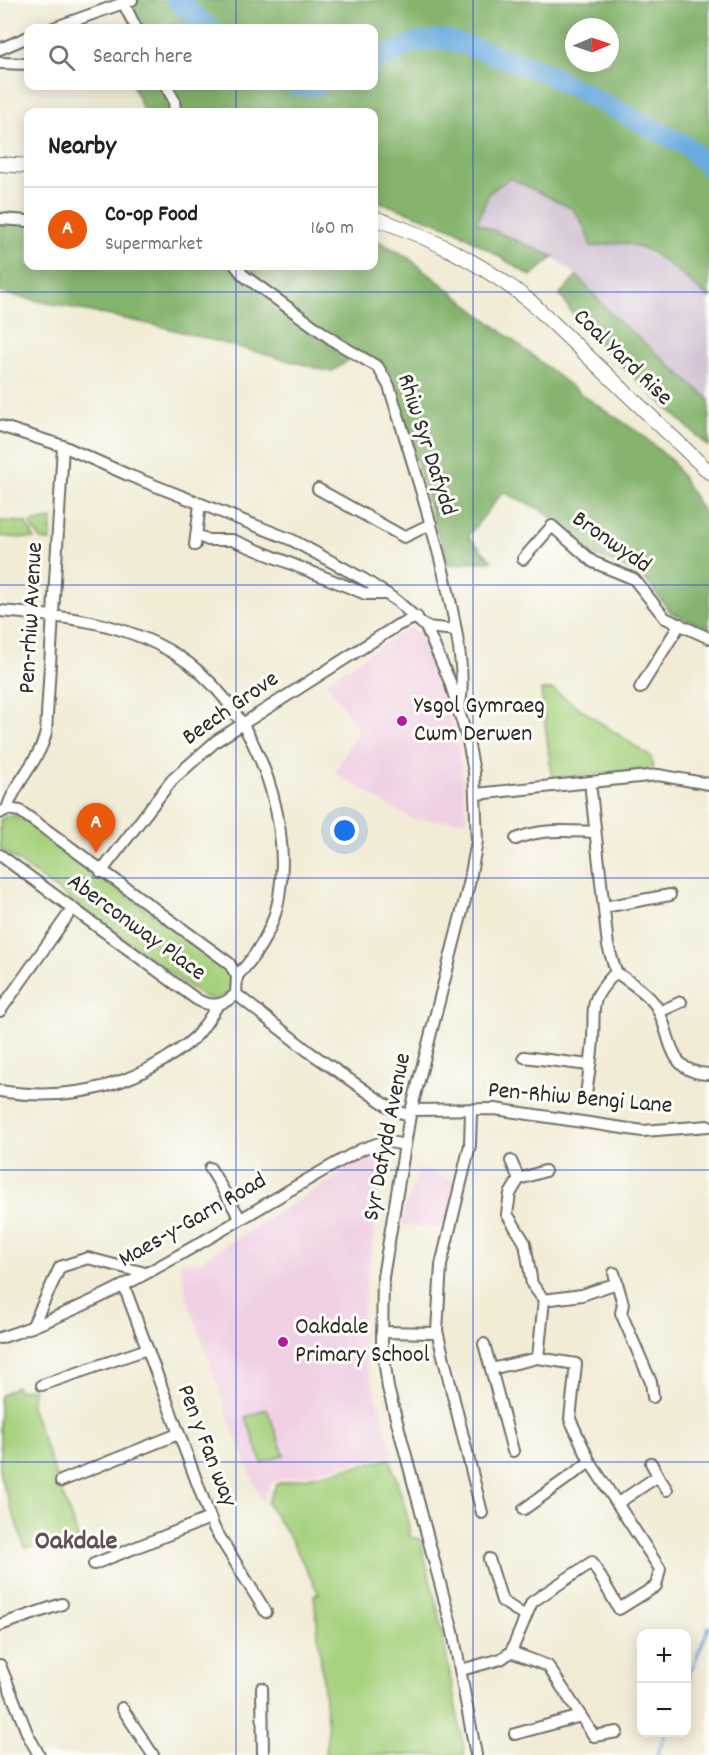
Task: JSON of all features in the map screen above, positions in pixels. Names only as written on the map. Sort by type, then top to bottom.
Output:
[{"type":"main road","points":[[0,164],[24,166]]},
{"type":"main road","name":"Coal Yard Rise","points":[[378,220],[455,251],[507,283],[531,302],[709,472]]},
{"type":"street","points":[[65,24],[128,2],[135,24]]},
{"type":"street","points":[[0,49],[24,40]]},
{"type":"street","points":[[0,63],[24,64]]},
{"type":"street","points":[[168,90],[174,100],[175,108]]},
{"type":"street","points":[[0,219],[24,221]]},
{"type":"street","name":"Rhiw Syr Dafydd","points":[[240,270],[328,337],[378,367],[389,386],[431,524],[456,630],[463,686],[463,699],[458,709]]},
{"type":"street","points":[[0,426],[63,446],[292,540],[387,594],[417,617],[426,627],[456,630]]},
{"type":"street","name":"Pen-rhiw Avenue","points":[[4,811],[44,744],[63,446]]},
{"type":"street","points":[[318,489],[404,537],[431,524]]},
{"type":"street","points":[[200,504],[196,540],[232,540],[366,594],[387,594]]},
{"type":"street","name":"Bronwydd","points":[[523,559],[552,526],[593,562],[634,579],[664,618],[709,638]]},
{"type":"street","points":[[0,610],[82,618],[107,625],[174,653],[196,668],[215,686],[241,724],[261,762],[271,788],[279,823],[282,860],[279,899],[273,917],[260,948],[237,976]]},
{"type":"street","name":"Beech Grove","points":[[101,872],[172,780],[216,741],[398,625],[417,617]]},
{"type":"street","points":[[640,687],[680,624]]},
{"type":"street","name":"Syr Dafydd Avenue","points":[[426,627],[468,741],[476,794],[477,841],[474,861],[411,1113],[383,1277],[382,1332],[388,1388],[437,1574],[460,1670],[476,1755]]},
{"type":"street","points":[[476,794],[658,775],[709,784]]},
{"type":"street","points":[[590,782],[608,946],[616,972],[646,996],[659,1012],[678,1062],[697,1074],[709,1074]]},
{"type":"street","name":"Aberconway Place","points":[[0,855],[196,999],[205,1004],[218,1005],[236,994],[237,976],[229,963],[20,811],[4,811]]},
{"type":"street","points":[[516,839],[526,835],[557,831],[595,832]]},
{"type":"street","points":[[604,907],[670,895]]},
{"type":"street","points":[[0,1011],[73,908]]},
{"type":"street","points":[[586,1095],[594,1001],[598,991],[616,972]]},
{"type":"street","points":[[236,994],[308,1052],[395,1112],[411,1113]]},
{"type":"street","points":[[659,1012],[681,1002]]},
{"type":"street","points":[[0,1091],[49,1096],[113,1084],[139,1074],[186,1045],[218,1005]]},
{"type":"street","points":[[524,1057],[589,1065]]},
{"type":"street","name":"Pen-Rhiw Bengi Lane","points":[[411,1113],[471,1112],[495,1109],[643,1131],[709,1126]]},
{"type":"street","points":[[471,1112],[471,1145],[441,1265],[437,1332],[482,1513]]},
{"type":"street","name":"Maes-y-Garn Road","points":[[0,1338],[32,1327],[124,1286],[362,1149],[385,1141],[405,1145]]},
{"type":"street","points":[[511,1161],[519,1179]]},
{"type":"street","points":[[210,1168],[240,1218]]},
{"type":"street","points":[[538,1358],[544,1300],[532,1284],[525,1243],[507,1214],[510,1194],[519,1179],[545,1171]]},
{"type":"street","points":[[32,1327],[60,1267],[88,1258],[145,1274]]},
{"type":"street","points":[[544,1300],[582,1295],[615,1278],[623,1304],[621,1313],[651,1382],[653,1398]]},
{"type":"street","name":"Pen y Fan way","points":[[124,1286],[210,1518],[266,1612]]},
{"type":"street","points":[[382,1332],[437,1332]]},
{"type":"street","points":[[484,1344],[513,1451]]},
{"type":"street","points":[[42,1385],[147,1349]]},
{"type":"street","points":[[460,1670],[501,1659],[511,1652],[532,1602],[592,1562],[619,1609],[656,1586],[660,1569],[590,1462],[570,1419],[576,1364],[538,1358],[491,1370]]},
{"type":"street","points":[[61,1481],[178,1434]]},
{"type":"street","points":[[524,1509],[590,1462]]},
{"type":"street","points":[[651,1463],[667,1490]]},
{"type":"street","points":[[618,1503],[658,1476]]},
{"type":"street","points":[[94,1564],[210,1518]]},
{"type":"street","points":[[489,1559],[502,1601],[525,1616]]},
{"type":"street","points":[[0,1625],[62,1604]]},
{"type":"street","points":[[511,1652],[548,1666],[594,1736],[617,1732]]},
{"type":"street","points":[[0,1665],[23,1724],[39,1755]]},
{"type":"street","points":[[262,1688],[263,1755]]},
{"type":"street","points":[[122,1708],[153,1755]]},
{"type":"street","points":[[515,1734],[581,1716]]},
{"type":"shaded area","points":[[510,178],[573,209],[583,224],[591,247],[614,243],[633,245],[667,264],[709,298],[709,399],[610,313],[577,276],[554,257],[477,223],[489,193]]},
{"type":"shaded area","name":"Ysgol Gymraeg Cwm Derwen","points":[[407,629],[417,629],[450,711],[459,750],[467,821],[411,819],[335,773],[358,730],[326,681]]},
{"type":"shaded area","name":"Oakdale Primary School","points":[[372,1154],[384,1154],[361,1327],[365,1357],[393,1454],[272,1482],[262,1501],[235,1436],[186,1294],[180,1262],[198,1262],[338,1176],[345,1165]]},
{"type":"shaded area","points":[[418,1169],[458,1181],[446,1228],[400,1225]]},
{"type":"green space","points":[[119,0],[709,0],[709,298],[673,268],[643,249],[622,243],[591,247],[583,224],[573,209],[510,178],[489,193],[477,223],[554,257],[531,276],[454,229],[378,201],[378,108],[142,108],[135,90],[378,90],[378,24],[131,24]]},
{"type":"green space","points":[[0,213],[24,215],[24,270],[378,270],[378,241],[406,256],[581,394],[641,434],[673,462],[709,522],[709,628],[671,613],[642,575],[594,555],[542,510],[503,492],[468,536],[492,561],[447,565],[395,388],[384,363],[361,352],[331,372],[163,327],[0,293]]},
{"type":"green space","points":[[577,276],[610,313],[709,399],[709,447],[581,328],[560,294]]},
{"type":"green space","points":[[52,519],[50,541],[41,540],[30,523]]},
{"type":"green space","points":[[0,521],[25,522],[35,539],[0,536]]},
{"type":"green space","points":[[541,690],[553,690],[651,757],[653,768],[552,779]]},
{"type":"green space","points":[[7,815],[15,815],[26,821],[226,968],[232,976],[228,993],[214,999],[203,997],[0,848],[0,820]]},
{"type":"green space","points":[[16,1386],[18,1391],[34,1388],[31,1406],[79,1540],[25,1548],[0,1476],[0,1396]]},
{"type":"green space","points":[[267,1409],[284,1455],[262,1463],[246,1417]]},
{"type":"green space","points":[[390,1459],[407,1514],[410,1537],[420,1539],[438,1611],[465,1755],[325,1755],[328,1730],[314,1595],[319,1594],[289,1536],[267,1503],[277,1484]]},
{"type":"waterway","points":[[176,0],[205,24]]},
{"type":"waterway","points":[[378,60],[413,43],[442,39],[475,48],[543,72],[685,145],[709,167]]},
{"type":"waterway","points":[[691,1671],[709,1627]]},
{"type":"waterway","points":[[657,1755],[664,1737]]},
{"type":"place","name":"Ysgol Gymraeg Cwm Derwen","points":[[402,721]]},
{"type":"place","name":"Co-op Food","points":[[96,853]]},
{"type":"place","name":"Oakdale Primary School","points":[[283,1342]]},
{"type":"district","name":"Oakdale","points":[[76,1542]]}]
